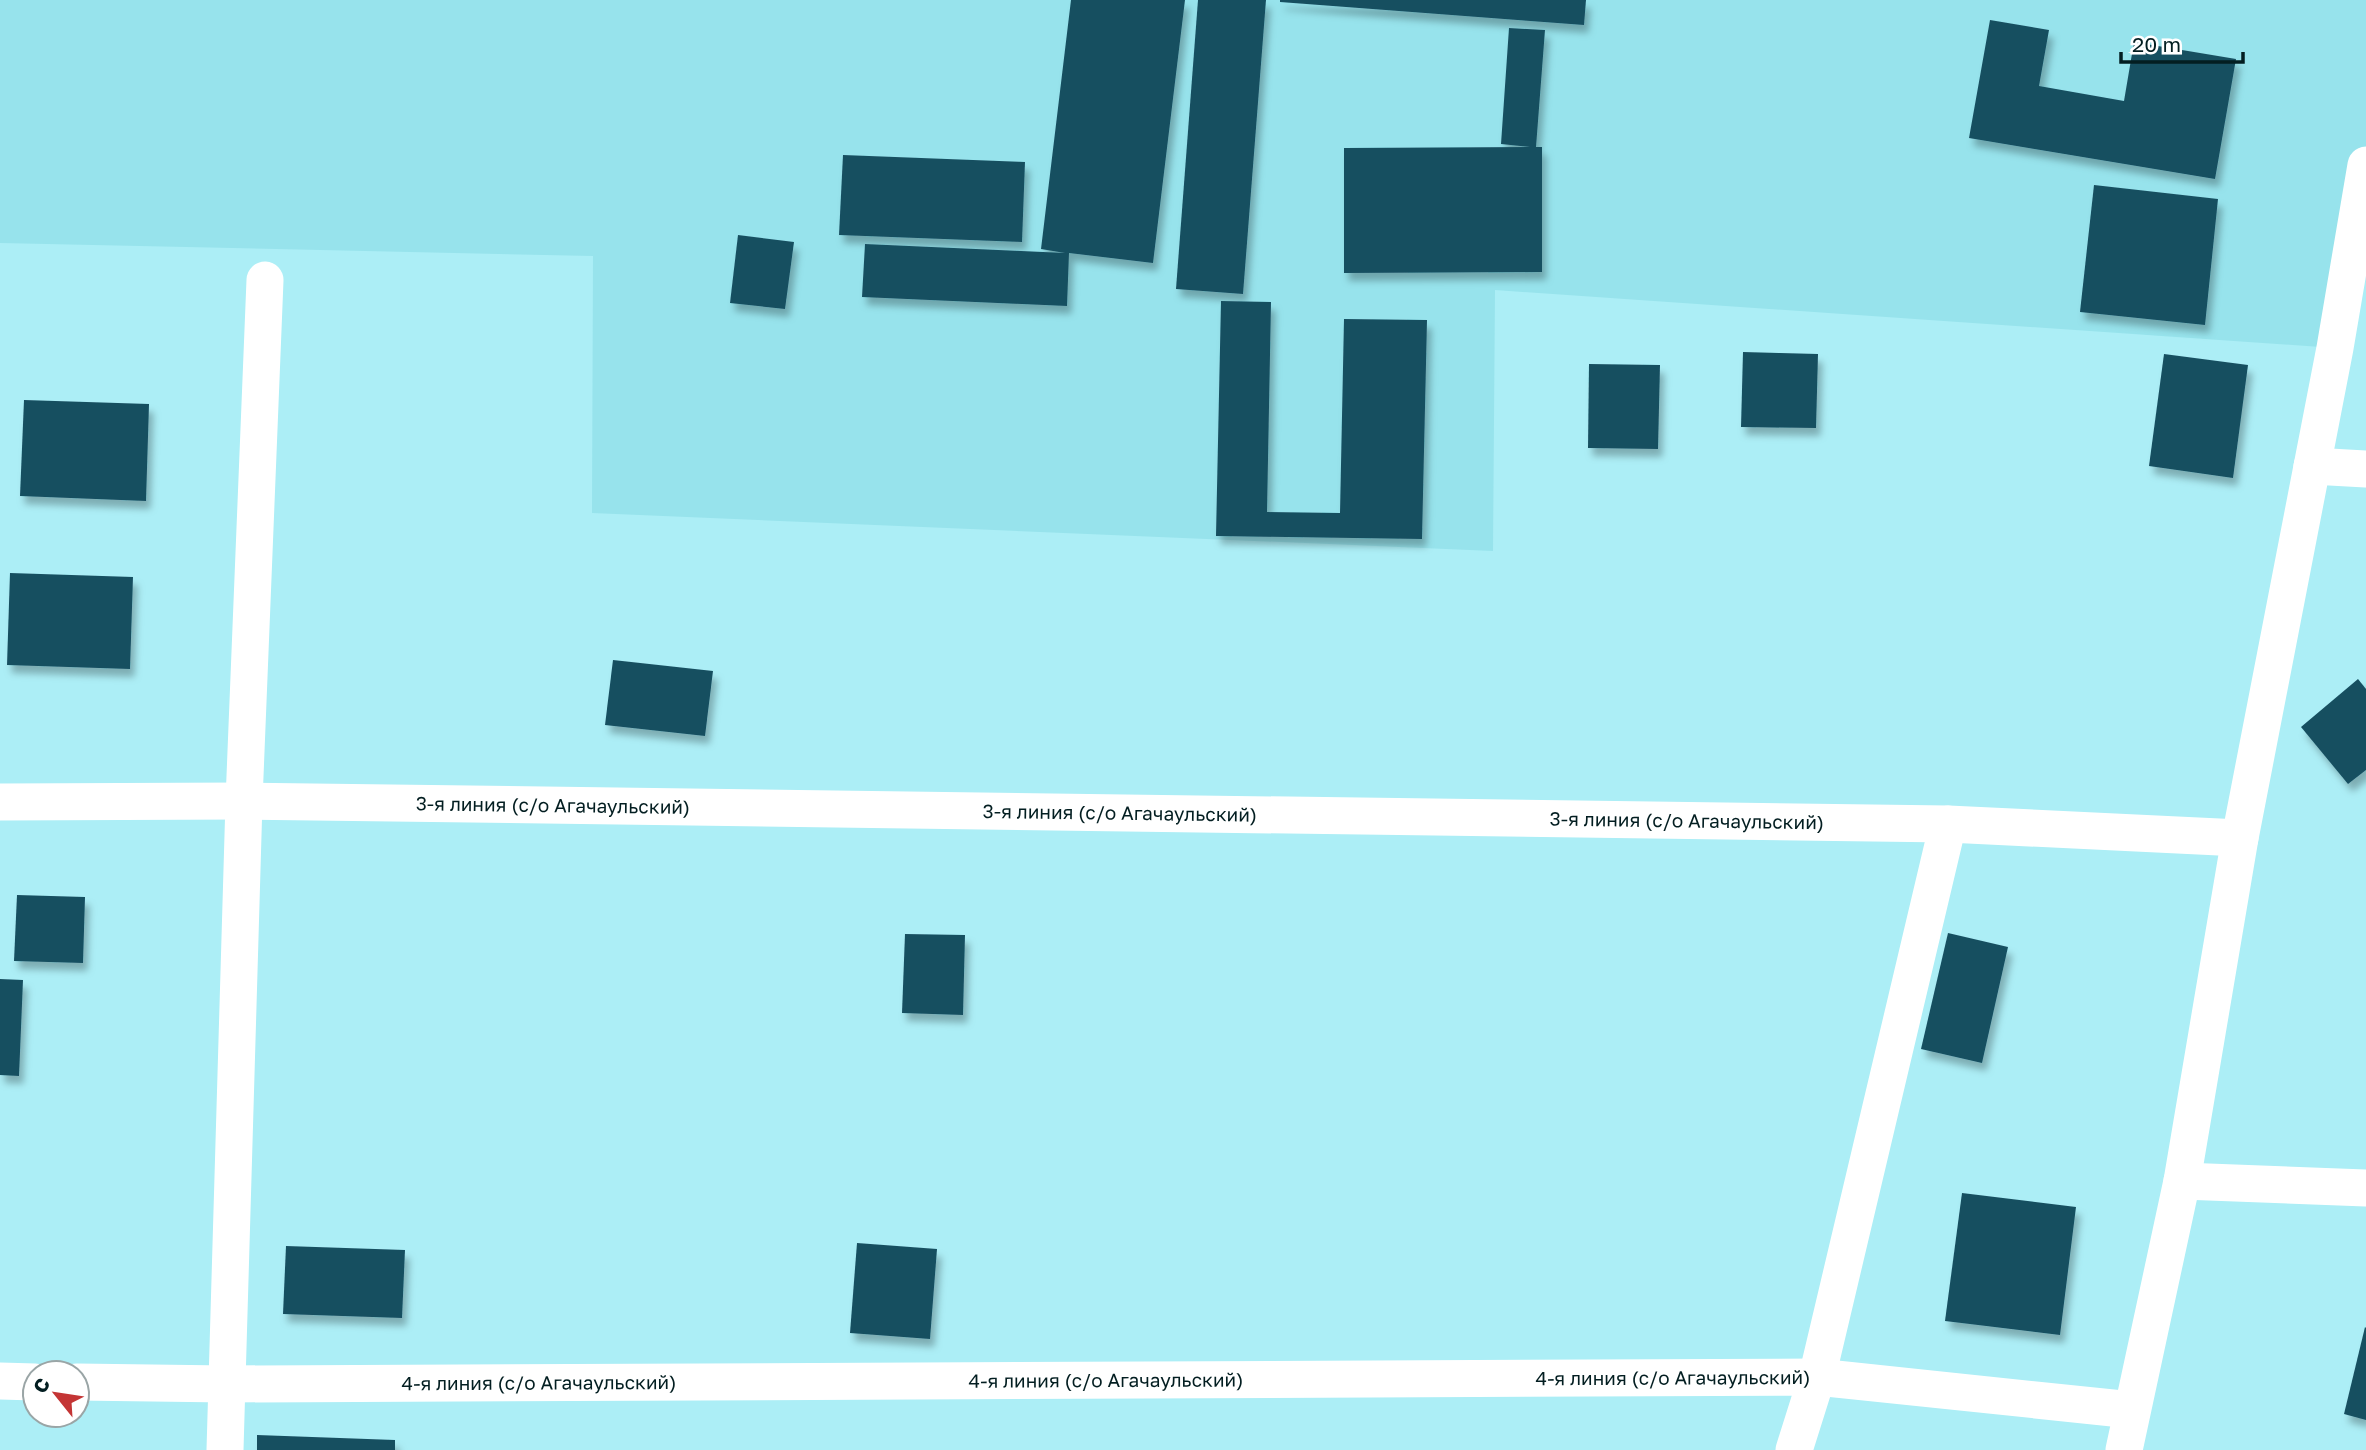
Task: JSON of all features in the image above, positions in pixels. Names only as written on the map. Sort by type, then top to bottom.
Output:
[{"type":"street","points":[[2124,1450],[2182,1181],[2240,838],[2335,348],[2366,165]]},
{"type":"street","points":[[225,1450],[244,801],[265,280]]},
{"type":"street","points":[[2312,466],[2366,469]]},
{"type":"street","name":"3-я линия (с/о Агачаульский)","points":[[0,802],[244,801],[1948,824],[2240,838]]},
{"type":"street","points":[[1794,1450],[1817,1377],[1948,824]]},
{"type":"street","points":[[2182,1181],[2366,1188]]},
{"type":"street","name":"4-я линия (с/о Агачаульский)","points":[[91,1382],[227,1384],[1817,1377],[2132,1410]]},
{"type":"street","points":[[0,1381],[21,1382]]},
{"type":"shaded area","points":[[0,0],[2366,0],[2366,165],[2335,348],[1495,290],[1493,551],[592,513],[593,256],[0,243]]},
{"type":"building","points":[[1071,0],[1185,0],[1153,263],[1069,253],[1067,306],[862,297],[865,244],[1065,253],[1041,249]]},
{"type":"building","points":[[1198,0],[1266,0],[1243,294],[1176,289]]},
{"type":"building","points":[[1280,0],[1586,0],[1584,25]]},
{"type":"building","points":[[1990,20],[2049,30],[2039,86],[2124,101],[2134,42],[2236,59],[2215,179],[1969,138]]},
{"type":"building","points":[[1509,28],[1545,30],[1536,147],[1542,147],[1542,272],[1344,273],[1344,148],[1530,147],[1501,144]]},
{"type":"building","points":[[843,155],[1025,162],[1022,242],[839,235]]},
{"type":"building","points":[[2094,185],[2218,199],[2205,325],[2080,312]]},
{"type":"building","points":[[738,235],[794,242],[785,309],[730,303]]},
{"type":"building","points":[[1221,301],[1271,302],[1267,512],[1340,513],[1344,319],[1427,320],[1422,539],[1216,536]]},
{"type":"building","points":[[1743,352],[1818,354],[1816,428],[1741,427]]},
{"type":"building","points":[[2164,354],[2248,365],[2233,478],[2149,466]]},
{"type":"building","points":[[1589,364],[1660,365],[1658,449],[1588,448]]},
{"type":"building","points":[[24,400],[149,404],[146,501],[20,496]]},
{"type":"building","points":[[10,573],[133,577],[130,669],[7,665]]},
{"type":"building","points":[[613,660],[713,671],[705,736],[605,725]]},
{"type":"building","points":[[2358,679],[2366,689],[2366,770],[2348,784],[2301,727]]},
{"type":"building","points":[[17,895],[85,897],[83,963],[14,961]]},
{"type":"building","points":[[1948,933],[2008,947],[1982,1063],[1921,1049]]},
{"type":"building","points":[[905,934],[965,935],[963,1015],[902,1013]]},
{"type":"building","points":[[0,979],[23,980],[19,1076],[0,1075]]},
{"type":"building","points":[[1962,1193],[2076,1207],[2060,1335],[1945,1321]]},
{"type":"building","points":[[857,1243],[937,1249],[930,1339],[850,1333]]},
{"type":"building","points":[[286,1246],[405,1250],[402,1318],[283,1314]]},
{"type":"building","points":[[2366,1328],[2366,1420],[2344,1414]]},
{"type":"building","points":[[257,1435],[395,1440],[395,1450],[257,1450]]}]
